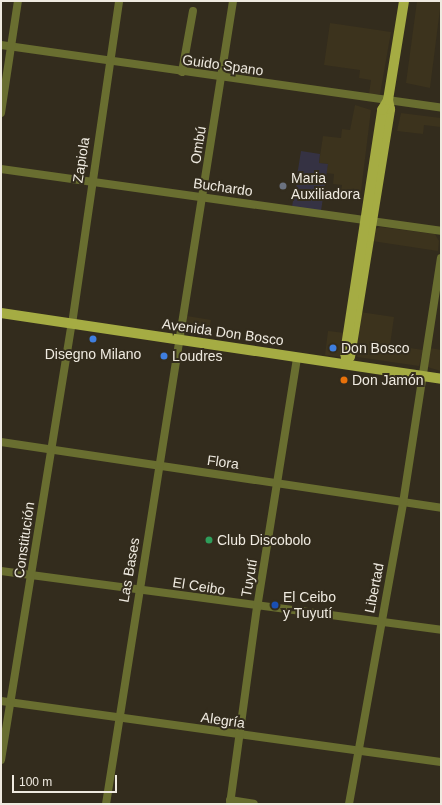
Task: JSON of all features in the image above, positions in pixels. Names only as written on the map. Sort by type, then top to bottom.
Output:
[{"type":"main road","points":[[347,364],[352,354],[369,221],[390,109],[388,100],[404,1]]},
{"type":"main road","name":"Avenida Don Bosco","points":[[1,313],[441,378]]},
{"type":"street","points":[[1,113],[18,1]]},
{"type":"street","name":"Zapiola","points":[[72,324],[91,182],[120,1]]},
{"type":"street","name":"Ombú","points":[[180,340],[233,1]]},
{"type":"street","points":[[182,72],[192,11]]},
{"type":"street","name":"Guido Spano","points":[[1,45],[110,62],[441,108]]},
{"type":"street","name":"Buchardo","points":[[1,169],[441,231]]},
{"type":"street","name":"Libertad","points":[[349,804],[380,622],[403,503],[424,376],[441,258]]},
{"type":"street","name":"Constitución","points":[[1,760],[32,575],[50,449],[72,324]]},
{"type":"street","name":"Las Bases","points":[[106,804],[138,589],[160,466],[180,340]]},
{"type":"street","name":"Tuyutí","points":[[230,802],[238,735],[257,608],[279,483],[298,357]]},
{"type":"street","name":"Flora","points":[[1,442],[441,508]]},
{"type":"street","name":"El Ceibo","points":[[1,570],[138,589],[257,608],[441,630]]},
{"type":"street","name":"Alegría","points":[[1,701],[441,762]]},
{"type":"street","points":[[230,802],[254,804]]},
{"type":"shaded area","points":[[417,1],[441,1],[430,88],[406,83]]},
{"type":"shaded area","points":[[330,23],[391,32],[380,94],[369,94],[371,80],[359,78],[360,70],[324,65]]},
{"type":"shaded area","points":[[355,105],[371,110],[360,199],[340,195],[342,185],[333,184],[334,174],[326,173],[328,164],[319,163],[323,136],[341,138],[342,129],[350,130]]},
{"type":"shaded area","points":[[401,113],[441,118],[441,127],[424,125],[423,134],[397,131]]},
{"type":"shaded area","points":[[301,151],[320,154],[319,163],[328,164],[321,211],[292,207]]},
{"type":"shaded area","points":[[380,227],[435,234],[439,241],[438,251],[372,241],[375,229]]},
{"type":"shaded area","points":[[360,312],[394,317],[390,345],[423,350],[419,366],[357,357]]},
{"type":"shaded area","points":[[187,316],[211,320],[208,337],[187,333]]},
{"type":"shaded area","points":[[328,331],[345,333],[340,357],[325,355]]},
{"type":"shaded area","points":[[430,348],[441,350],[441,371],[427,367]]},
{"type":"place","name":"Maria Auxiliadora","points":[[283,186]]},
{"type":"place","name":"Disegno Milano","points":[[93,339]]},
{"type":"place","name":"Don Bosco","points":[[333,348]]},
{"type":"place","name":"Loudres","points":[[164,356]]},
{"type":"place","name":"Don Jamón","points":[[344,380]]},
{"type":"place","name":"Club Discobolo","points":[[209,540]]},
{"type":"place","name":"El Ceibo y Tuyutí","points":[[275,605]]}]
